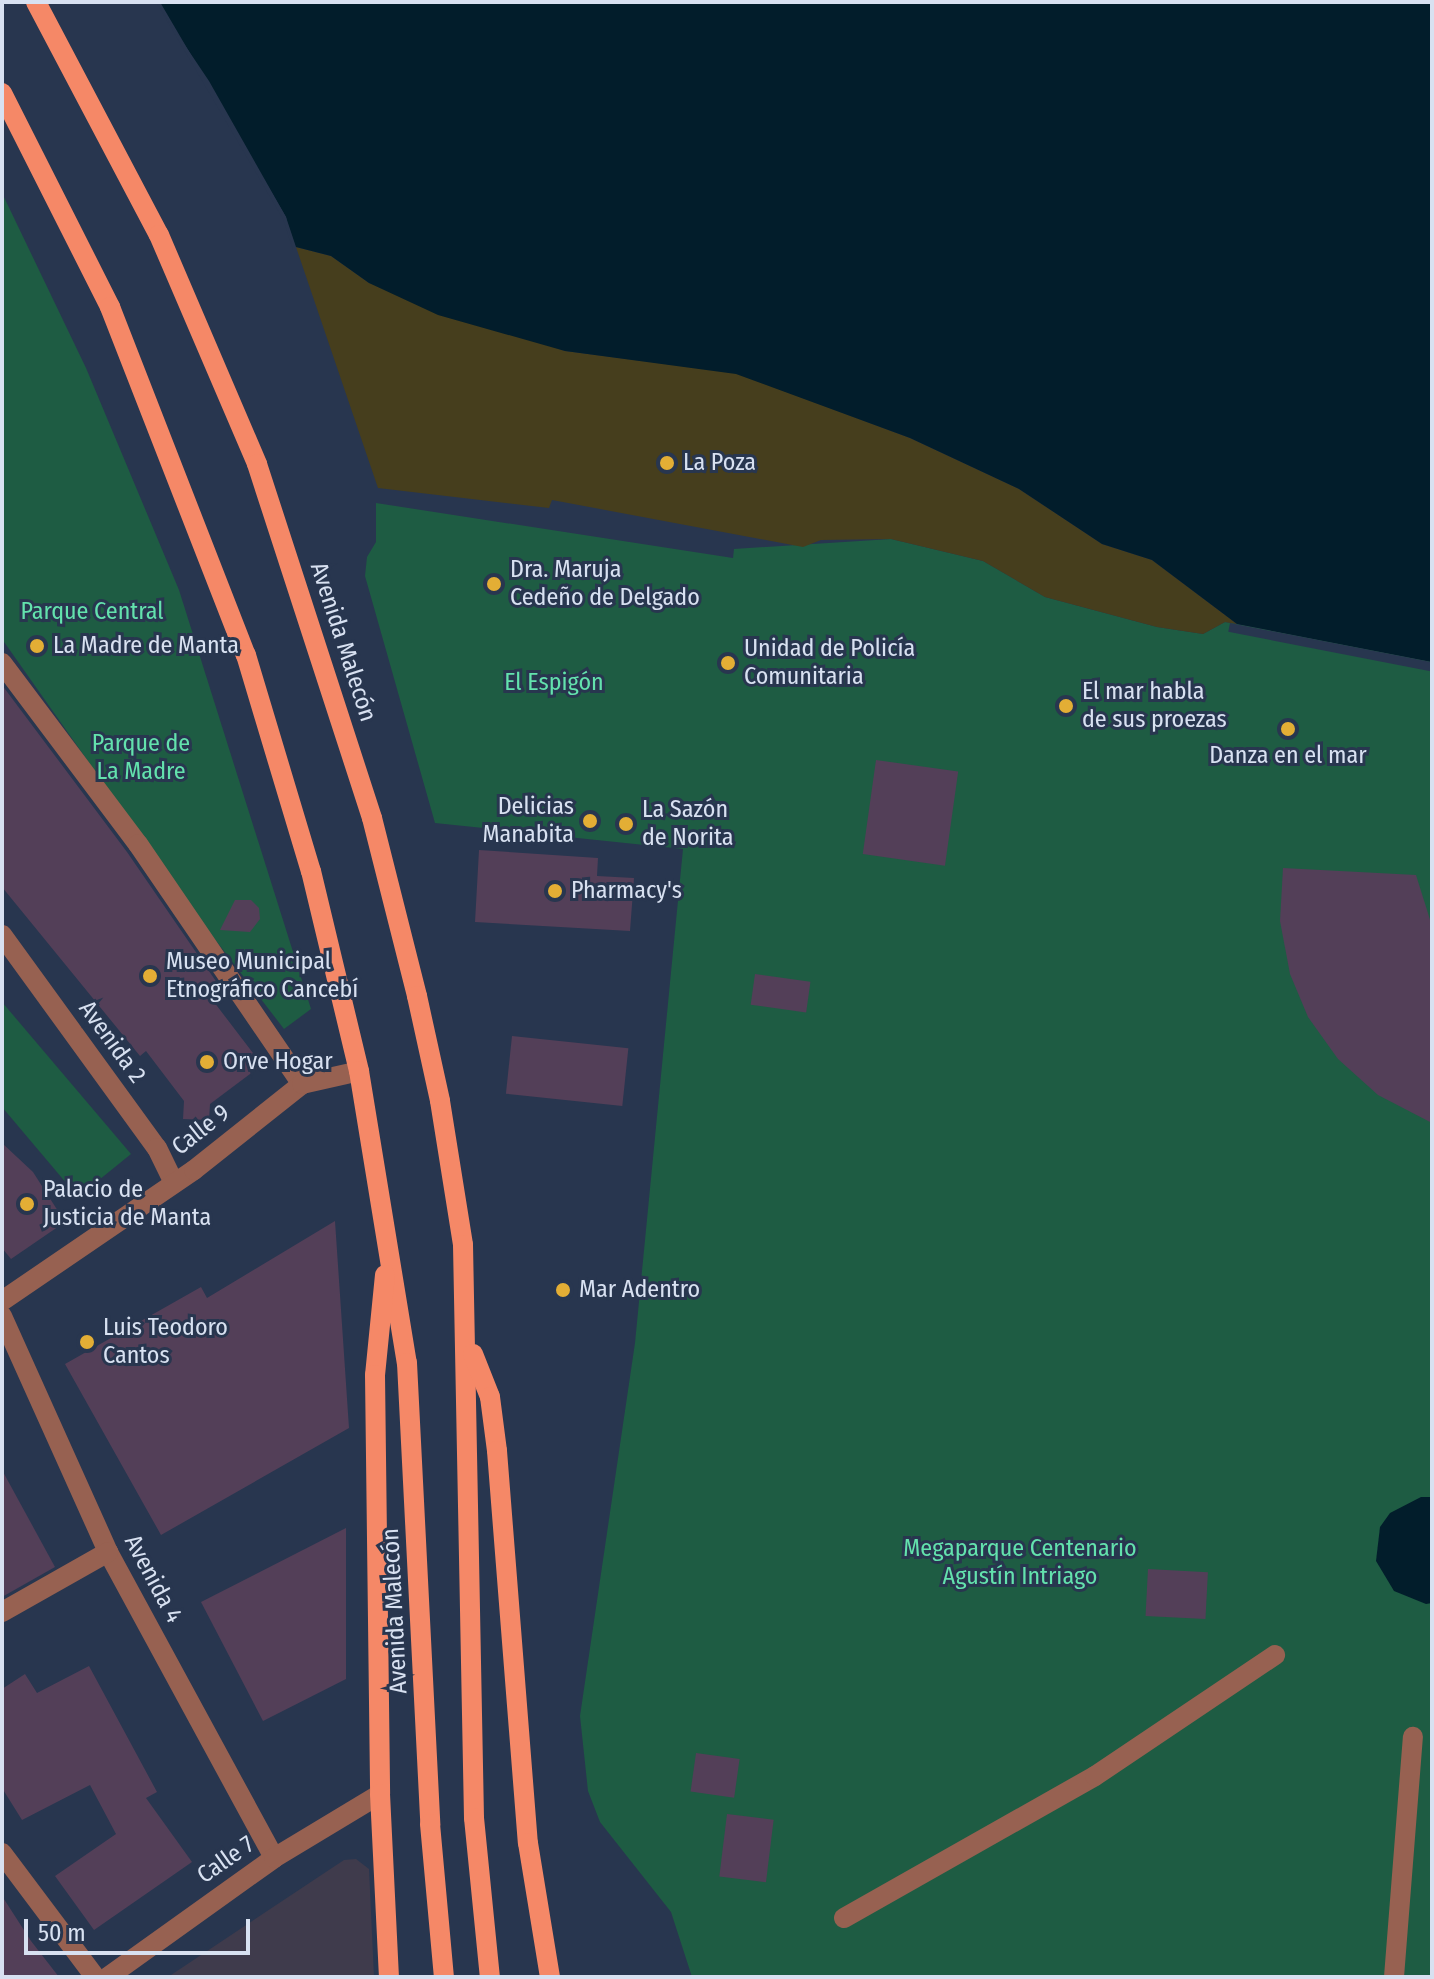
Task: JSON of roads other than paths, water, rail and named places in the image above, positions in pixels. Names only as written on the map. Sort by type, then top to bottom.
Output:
[{"type":"main road","name":"Avenida Malecón","points":[[36,2],[159,235],[285,545],[372,818],[417,996],[440,1101],[463,1245],[471,1488],[474,1818],[490,1977]]},
{"type":"main road","name":"Avenida Malecón","points":[[2,93],[110,307],[246,655],[311,871],[359,1071],[407,1363],[430,1824],[444,1977]]},
{"type":"main road","name":"Avenida Malecón","points":[[388,1243],[375,1375],[380,1794],[389,1977]]},
{"type":"main road","name":"Avenida Malecón","points":[[467,1339],[490,1397],[528,1843],[550,1977]]},
{"type":"street","points":[[2,663],[147,856],[302,1084]]},
{"type":"street","name":"Avenida 2","points":[[2,935],[157,1148],[174,1183]]},
{"type":"street","name":"Calle 9","points":[[2,1301],[174,1183],[302,1084],[359,1071]]},
{"type":"street","name":"Avenida 4","points":[[2,1316],[108,1552],[274,1858]]},
{"type":"street","points":[[2,1612],[108,1552]]},
{"type":"street","points":[[844,1918],[1095,1776],[1275,1655]]},
{"type":"street","points":[[1394,1977],[1413,1737]]},
{"type":"street","name":"Calle 7","points":[[108,1977],[274,1858],[380,1794]]},
{"type":"street","points":[[2,1853],[95,1977]]},
{"type":"water","points":[[160,2],[1432,2],[1432,662],[1237,624],[1152,560],[1102,544],[1019,489],[910,438],[736,374],[565,351],[438,315],[369,283],[331,256],[296,247],[286,217]]},
{"type":"water","points":[[1421,1497],[1432,1497],[1432,1603],[1426,1604],[1394,1591],[1376,1561],[1380,1527],[1390,1513]]},
{"type":"place","name":"La Poza","points":[[667,463]]},
{"type":"place","name":"Dra. Maruja Cedeño de Delgado","points":[[494,584]]},
{"type":"place","name":"La Madre de Manta","points":[[37,646]]},
{"type":"place","name":"Unidad de Policía Comunitaria","points":[[728,663]]},
{"type":"place","name":"El mar habla de sus proezas","points":[[1066,706]]},
{"type":"place","name":"Danza en el mar","points":[[1288,729]]},
{"type":"place","name":"Delicias Manabita","points":[[590,821]]},
{"type":"place","name":"La Sazón de Norita","points":[[626,824]]},
{"type":"place","name":"Pharmacy's","points":[[555,891]]},
{"type":"place","name":"Museo Municipal Etnográfico Cancebí","points":[[150,976]]},
{"type":"place","name":"Orve Hogar","points":[[207,1062]]},
{"type":"place","name":"Palacio de Justicia de Manta","points":[[27,1204]]},
{"type":"place","name":"Mar Adentro","points":[[563,1290]]},
{"type":"place","name":"Luis Teodoro Cantos","points":[[87,1342]]},
{"type":"park label","name":"Parque Central","points":[[92,612]]},
{"type":"park label","name":"El Espigón","points":[[554,683]]},
{"type":"park label","name":"Parque de La Madre","points":[[141,758]]},
{"type":"park label","name":"Megaparque Centenario Agustín Intriago","points":[[1020,1563]]}]
